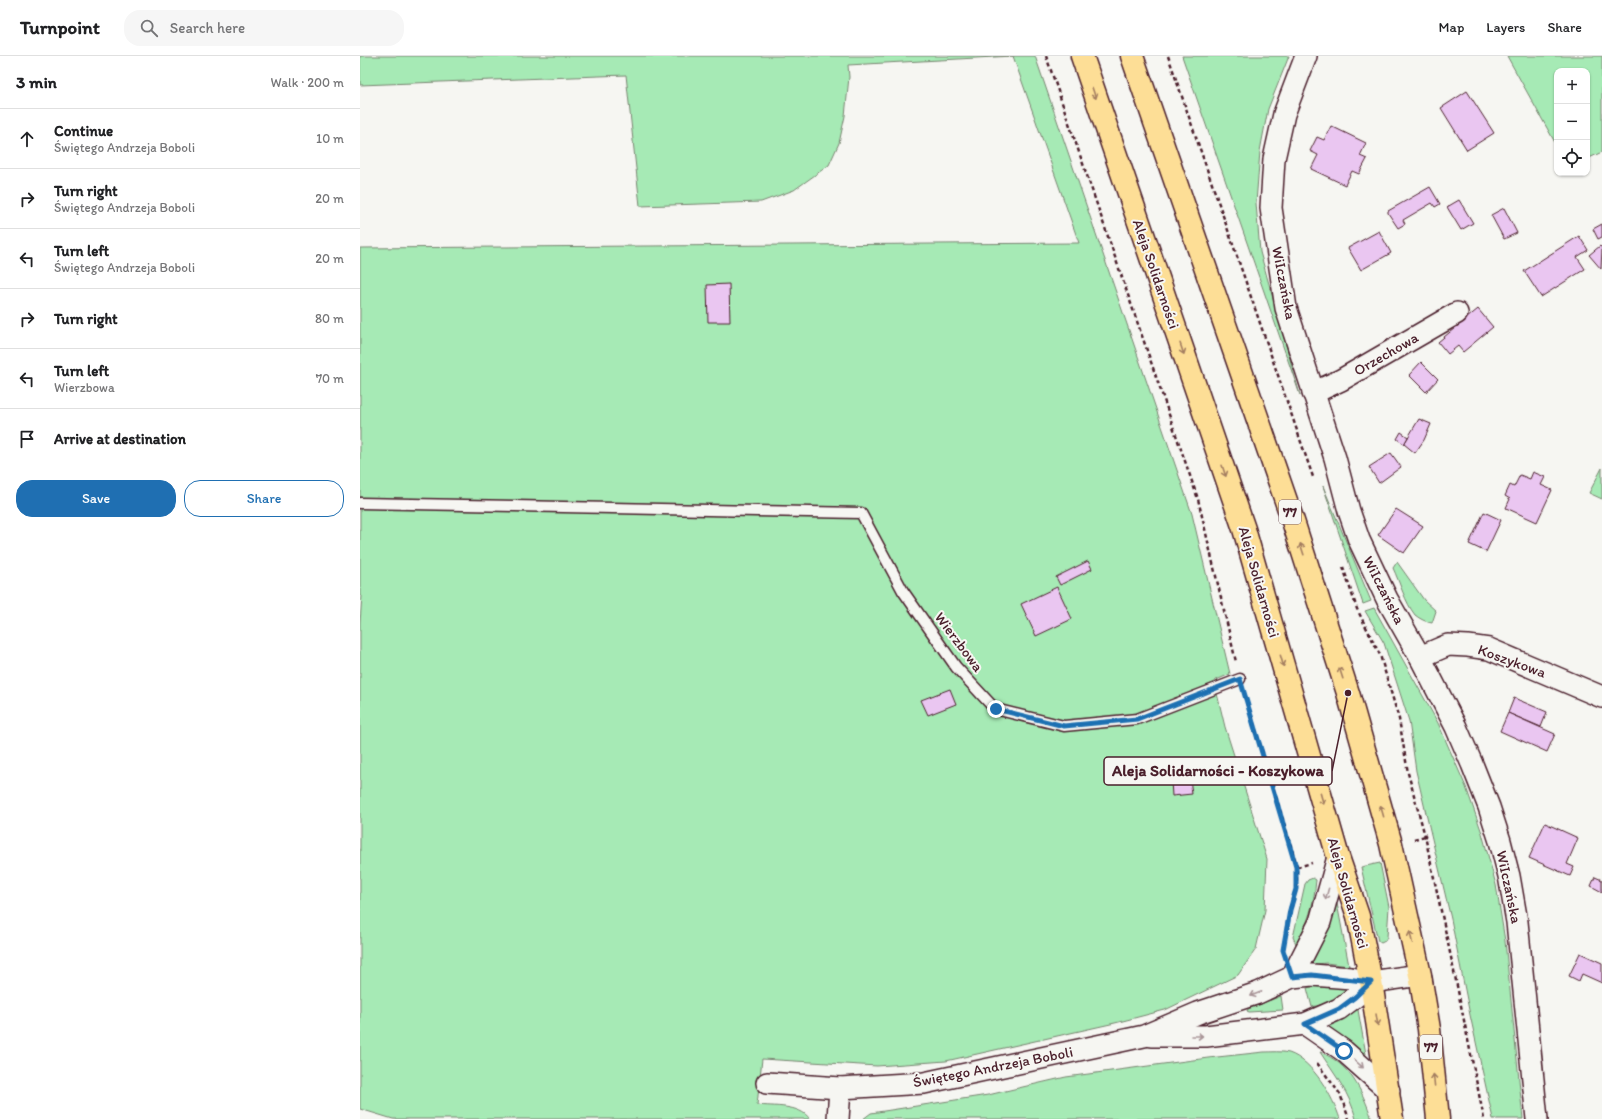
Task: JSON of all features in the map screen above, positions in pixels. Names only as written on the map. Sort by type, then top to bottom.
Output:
[{"type":"highway","name":"Aleja Solidarności","points":[[1082,56],[1244,529],[1338,857],[1358,916],[1371,982],[1389,1091],[1392,1119]]},
{"type":"highway","name":"77","points":[[1132,56],[1292,518],[1348,693],[1391,844],[1420,975],[1429,1029],[1438,1119]]},
{"type":"street","name":"WiIczańska","points":[[1306,56],[1283,122],[1274,159],[1271,208],[1286,308],[1335,458],[1349,511],[1359,540],[1387,599],[1420,657],[1456,727],[1489,807],[1508,876],[1518,929],[1537,1119]]},
{"type":"street","name":"Orzechowa","points":[[1313,393],[1341,380],[1457,313]]},
{"type":"street","name":"Koszykowa","points":[[1420,657],[1448,645],[1489,649],[1602,697]]},
{"type":"street","points":[[1292,977],[1320,922],[1338,857]]},
{"type":"street","name":"Świętego Andrzeja Boboli","points":[[767,1083],[840,1088],[924,1083],[1144,1036],[1198,1013],[1258,994],[1292,977],[1312,975],[1371,982],[1420,975]]},
{"type":"street","name":"Świętego Andrzeja Boboli","points":[[1144,1036],[1206,1036],[1305,1024],[1339,1009],[1371,982]]},
{"type":"street","points":[[1305,1024],[1344,1051],[1389,1091]]},
{"type":"street","points":[[838,1119],[840,1088]]},
{"type":"lane","name":"Wierzbowa","points":[[360,503],[861,513],[903,591],[956,667],[996,709],[1064,726],[1137,719],[1240,679]]},
{"type":"path","points":[[1046,56],[1198,499],[1240,679],[1296,867],[1296,889],[1285,936]]},
{"type":"path","points":[[1168,56],[1314,480]]},
{"type":"path","points":[[1342,563],[1357,608],[1380,655],[1399,719],[1408,773],[1427,844],[1484,1119]]},
{"type":"path","points":[[1315,1060],[1340,1094],[1349,1119]]},
{"type":"green space","points":[[360,56],[1013,56],[848,65],[849,77],[845,116],[839,143],[829,165],[794,190],[761,202],[640,206],[626,75],[360,85]]},
{"type":"green space","points":[[1013,56],[1035,56],[1192,514],[1230,674],[1214,681],[1225,727],[1267,859],[1265,910],[1256,949],[1238,975],[1165,1010],[1115,1023],[946,1061],[877,1066],[762,1059],[757,1105],[786,1107],[805,1114],[810,1119],[393,1119],[360,1109],[360,623],[362,596],[360,596],[360,248],[1079,243]]},
{"type":"green space","points":[[1182,56],[1289,56],[1268,109],[1260,151],[1256,203],[1260,252],[1300,395]]},
{"type":"green space","points":[[1507,56],[1602,56],[1602,152],[1590,158],[1590,68],[1554,68],[1554,141]]},
{"type":"green space","points":[[1602,468],[1602,499],[1589,493]]},
{"type":"green space","points":[[1323,486],[1371,601],[1363,604]]},
{"type":"green space","points":[[1397,562],[1424,600],[1436,611],[1432,623],[1419,618],[1411,610],[1393,568]]},
{"type":"green space","points":[[1374,608],[1438,723],[1466,787],[1482,833],[1496,885],[1505,941],[1523,1119],[1493,1119],[1451,919],[1416,771],[1409,721],[1384,643],[1365,611]]},
{"type":"green space","points":[[1380,863],[1389,907],[1387,937],[1385,941],[1381,943],[1378,941],[1361,867]]},
{"type":"green space","points":[[1313,878],[1316,880],[1312,906],[1304,929],[1296,944],[1293,937],[1305,884],[1308,880]]},
{"type":"green space","points":[[1336,898],[1349,966],[1326,963],[1307,965]]},
{"type":"green space","points":[[1320,985],[1345,987],[1345,991],[1335,1000],[1312,1007],[1307,988]]},
{"type":"green space","points":[[1281,996],[1283,1010],[1247,1011],[1248,1009]]},
{"type":"green space","points":[[1358,1010],[1366,1054],[1364,1055],[1346,1039],[1322,1026],[1341,1019]]},
{"type":"green space","points":[[1264,1052],[1289,1053],[1298,1057],[1306,1064],[1321,1081],[1337,1110],[1340,1119],[863,1119],[871,1113],[988,1095],[1066,1077]]},
{"type":"green space","points":[[1320,1052],[1339,1063],[1354,1079],[1364,1098],[1372,1119],[1356,1119],[1346,1092]]},
{"type":"building","points":[[1467,91],[1494,133],[1467,150],[1441,108]]},
{"type":"building","points":[[1331,126],[1366,143],[1360,156],[1367,159],[1359,174],[1352,171],[1345,185],[1311,169],[1318,155],[1310,151],[1317,137],[1324,140]]},
{"type":"building","points":[[1430,187],[1440,204],[1435,207],[1432,203],[1403,220],[1405,224],[1398,228],[1388,211]]},
{"type":"building","points":[[1459,200],[1473,223],[1461,230],[1447,207]]},
{"type":"building","points":[[1504,208],[1517,233],[1504,239],[1491,215]]},
{"type":"building","points":[[1602,224],[1602,237],[1598,239],[1593,229]]},
{"type":"building","points":[[1379,231],[1391,253],[1361,270],[1348,248]]},
{"type":"building","points":[[1579,236],[1588,250],[1577,257],[1585,269],[1541,297],[1524,271]]},
{"type":"building","points":[[1600,246],[1602,248],[1601,269],[1589,255]]},
{"type":"building","points":[[729,284],[730,322],[708,322],[707,285]]},
{"type":"building","points":[[1478,309],[1493,327],[1463,352],[1458,346],[1448,354],[1438,342]]},
{"type":"building","points":[[1421,362],[1438,379],[1426,392],[1409,375]]},
{"type":"building","points":[[1419,419],[1431,424],[1424,440],[1415,453],[1404,444]]},
{"type":"building","points":[[1401,432],[1408,437],[1404,444],[1397,439]]},
{"type":"building","points":[[1391,453],[1401,467],[1379,483],[1369,467]]},
{"type":"building","points":[[1533,472],[1545,477],[1541,485],[1552,490],[1537,522],[1506,508],[1510,499],[1505,496],[1510,485],[1514,487],[1520,475],[1530,479]]},
{"type":"building","points":[[1396,509],[1423,526],[1404,553],[1378,535]]},
{"type":"building","points":[[1484,512],[1501,520],[1486,552],[1469,544]]},
{"type":"building","points":[[1088,561],[1092,569],[1060,585],[1056,577]]},
{"type":"building","points":[[1057,587],[1072,619],[1036,636],[1021,604]]},
{"type":"building","points":[[950,689],[956,704],[928,715],[921,700]]},
{"type":"building","points":[[1514,698],[1547,712],[1541,727],[1508,713]]},
{"type":"building","points":[[1508,713],[1555,734],[1547,752],[1500,731]]},
{"type":"building","points":[[1190,779],[1192,794],[1172,796],[1171,781]]},
{"type":"building","points":[[1545,823],[1578,838],[1567,864],[1574,867],[1570,876],[1529,858]]},
{"type":"building","points":[[1595,877],[1602,880],[1602,892],[1591,886]]},
{"type":"building","points":[[1580,953],[1602,963],[1602,983],[1582,974],[1579,981],[1569,976]]},
{"type":"place","name":"Aleja Solidarności - Koszykowa","points":[[1348,693]]},
{"type":"route","points":[[996,709],[1064,726],[1137,719],[1240,679],[1296,867],[1296,889],[1290,910],[1283,950],[1292,977],[1312,975],[1351,978],[1371,982],[1339,1009],[1305,1024],[1344,1051]]}]
